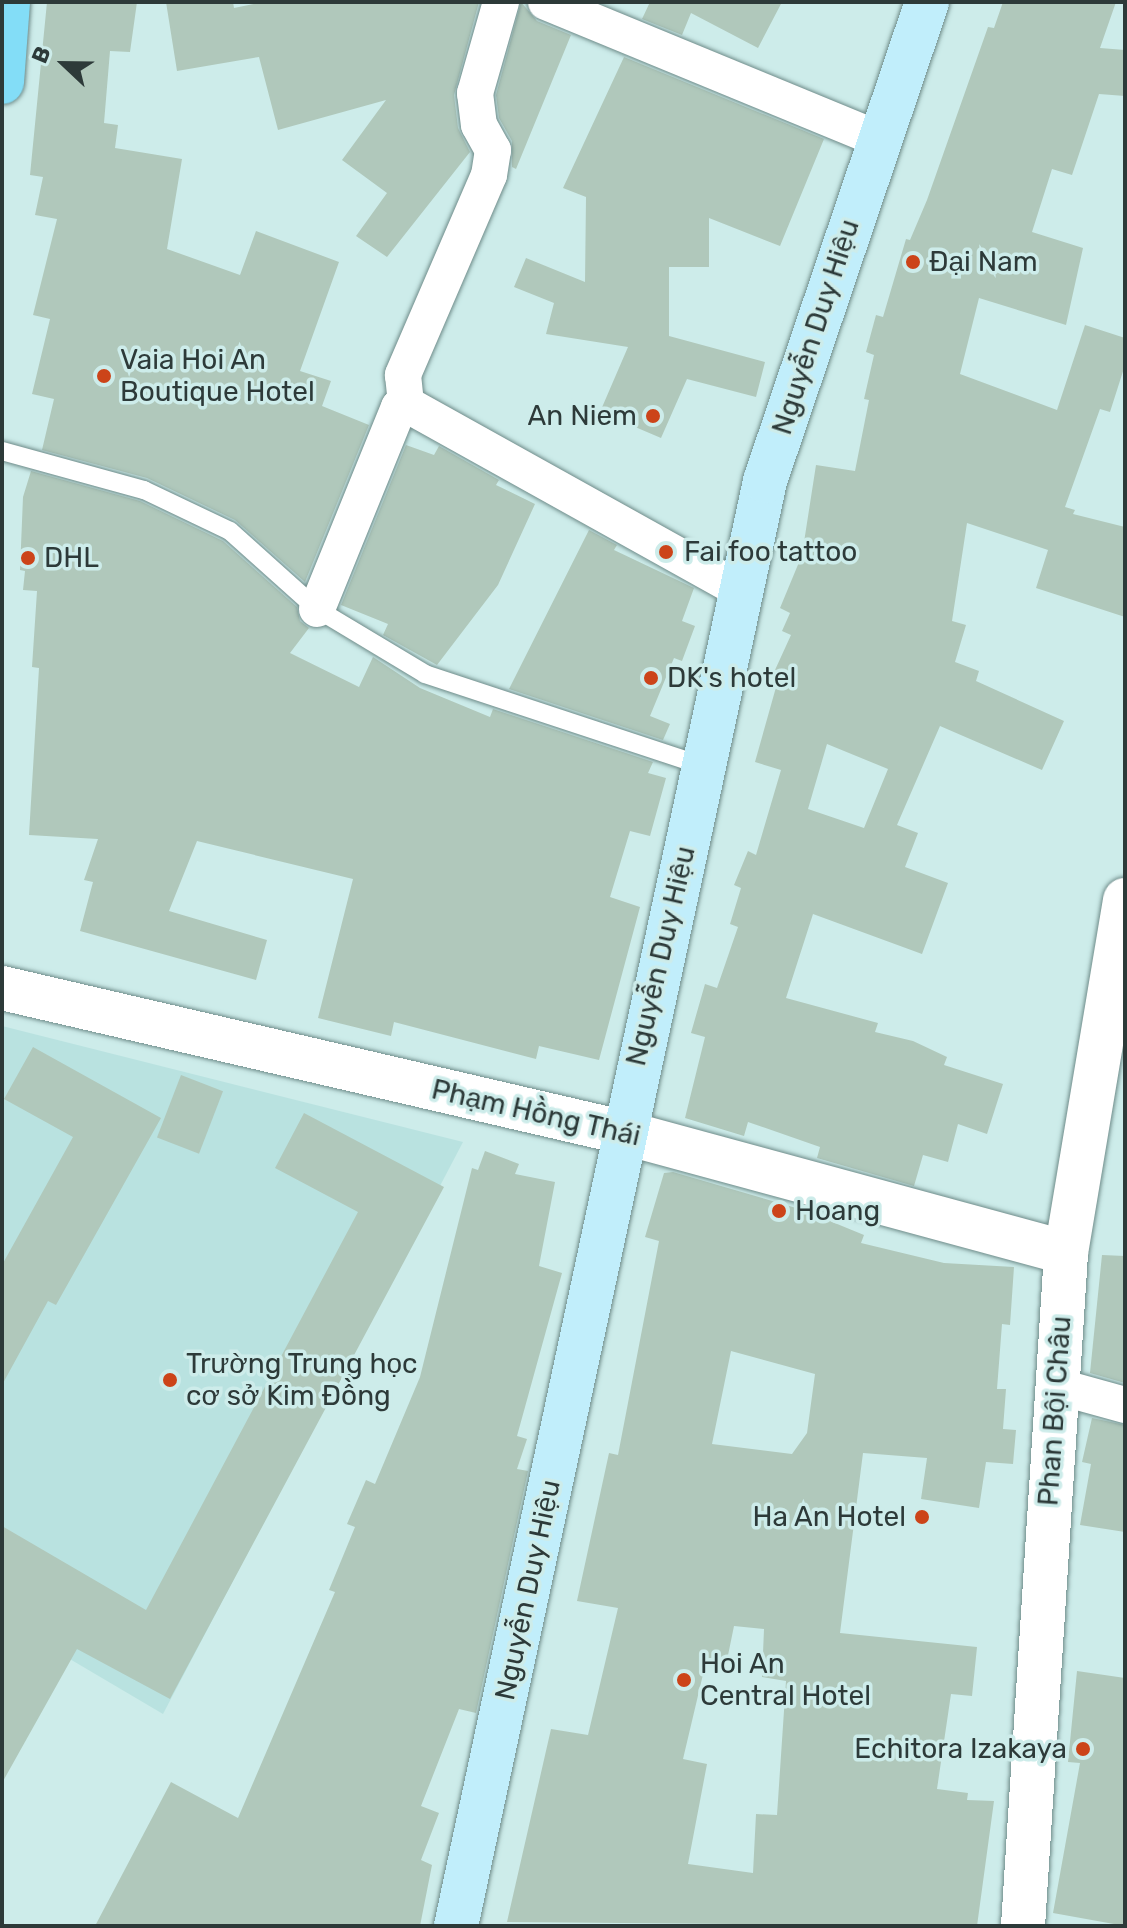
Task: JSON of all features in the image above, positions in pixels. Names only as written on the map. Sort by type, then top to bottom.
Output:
[{"type":"main road","points":[[2,82],[8,2]]},
{"type":"main road","name":"Nguyễn Duy Hiệu","points":[[456,1926],[622,1132],[765,481],[878,139],[927,2]]},
{"type":"street","points":[[406,404],[403,375],[489,175],[493,150],[479,125],[475,93],[501,2]]},
{"type":"street","points":[[546,2],[878,139]]},
{"type":"street","points":[[406,404],[742,591]]},
{"type":"street","points":[[317,609],[399,407],[406,404]]},
{"type":"street","name":"Phan Bội Châu","points":[[1023,1926],[1066,1253],[1125,900]]},
{"type":"street","name":"Phạm Hồng Thái","points":[[2,988],[622,1132],[1066,1253]]},
{"type":"street","points":[[1056,1386],[1125,1405]]},
{"type":"lane","points":[[2,451],[144,490],[230,531],[317,609],[425,674],[703,766]]},
{"type":"shaded area","name":"Trường Trung học cơ sở Kim Đồng","points":[[2,1026],[463,1142],[163,1714],[2,1619]]},
{"type":"building","points":[[47,2],[137,2],[130,52],[110,51],[104,123],[118,125],[115,148],[182,159],[167,249],[240,275],[256,231],[339,262],[300,371],[331,381],[322,406],[369,425],[305,582],[235,520],[147,478],[42,450],[54,399],[32,394],[50,319],[33,315],[57,219],[35,215],[43,177],[30,175]]},
{"type":"building","points":[[166,2],[233,2],[234,8],[264,2],[479,2],[454,95],[458,128],[470,152],[387,257],[356,236],[387,193],[342,160],[386,100],[278,130],[259,57],[177,71]]},
{"type":"building","points":[[521,2],[537,21],[571,35],[516,169],[512,167],[512,141],[499,118],[496,95]]},
{"type":"building","points":[[650,2],[782,2],[758,48],[691,13],[682,35],[642,19]]},
{"type":"building","points":[[1003,2],[1116,2],[1100,48],[1125,50],[1125,96],[1099,94],[1072,175],[1052,169],[1032,232],[1083,248],[1066,325],[979,298],[960,374],[1057,410],[1085,325],[1125,338],[1125,365],[1110,412],[1100,409],[1065,507],[1075,510],[1073,514],[1125,527],[1125,617],[1036,588],[1048,550],[967,523],[952,621],[966,625],[955,662],[979,671],[976,681],[1064,721],[1042,770],[940,726],[897,825],[918,833],[905,867],[948,883],[922,954],[813,914],[786,998],[878,1023],[875,1032],[913,1041],[947,1057],[944,1065],[1003,1084],[987,1134],[958,1124],[948,1162],[923,1155],[914,1186],[817,1158],[820,1147],[748,1122],[744,1136],[685,1118],[705,1037],[691,1033],[705,984],[717,988],[738,927],[730,924],[741,888],[734,885],[748,851],[756,855],[781,770],[755,762],[780,673],[775,670],[791,635],[782,631],[790,613],[780,608],[802,555],[816,465],[855,471],[869,400],[864,399],[874,355],[866,352],[876,315],[883,317],[906,239],[910,240],[927,200],[988,27],[994,28]],"holes":[[[827,744],[888,769],[864,828],[808,809]]]},
{"type":"building","points":[[624,57],[824,139],[780,246],[709,218],[709,267],[669,267],[669,336],[765,362],[756,397],[687,379],[661,438],[600,412],[628,347],[546,334],[554,303],[514,287],[526,258],[585,282],[586,197],[563,188]]},
{"type":"building","points":[[406,445],[434,455],[439,446],[499,480],[496,485],[535,504],[498,585],[437,665],[383,635],[388,624],[341,605]]},
{"type":"building","points":[[31,471],[140,501],[223,541],[297,607],[300,621],[309,628],[290,653],[359,687],[373,657],[420,688],[490,717],[493,709],[653,762],[648,773],[666,778],[650,836],[630,831],[610,897],[640,907],[599,1060],[539,1046],[536,1059],[394,1022],[391,1036],[318,1018],[353,879],[197,841],[169,911],[267,940],[256,980],[80,931],[93,882],[84,880],[98,839],[29,835],[39,668],[32,667],[37,591],[23,590],[25,571],[20,570],[23,497]]},
{"type":"building","points":[[589,530],[617,545],[614,550],[694,588],[682,621],[695,626],[682,661],[674,658],[650,716],[670,724],[663,740],[509,689]]},
{"type":"building","points":[[33,1047],[161,1118],[56,1305],[48,1301],[2,1385],[2,1265],[73,1137],[4,1099]]},
{"type":"building","points":[[181,1075],[223,1091],[199,1154],[157,1138]]},
{"type":"building","points":[[304,1113],[444,1187],[170,1699],[77,1649],[2,1783],[2,1526],[146,1610],[358,1212],[275,1168]]},
{"type":"building","points":[[485,1151],[519,1164],[515,1174],[555,1182],[539,1266],[562,1273],[517,1436],[527,1439],[517,1469],[528,1471],[476,1713],[459,1709],[421,1806],[439,1813],[421,1860],[432,1865],[420,1926],[95,1926],[171,1782],[238,1818],[335,1592],[329,1590],[355,1527],[347,1524],[366,1480],[375,1484],[420,1377],[472,1168],[478,1170]]},
{"type":"building","points":[[673,1172],[803,1210],[864,1235],[861,1243],[944,1263],[1014,1267],[1010,1325],[1002,1324],[997,1389],[1006,1389],[1003,1429],[1016,1430],[1013,1464],[986,1462],[979,1508],[921,1499],[927,1458],[863,1453],[840,1633],[977,1647],[972,1696],[951,1694],[937,1789],[968,1793],[967,1800],[994,1801],[977,1926],[507,1922],[551,1729],[588,1735],[618,1608],[577,1601],[609,1453],[618,1455],[659,1241],[645,1237],[664,1173]],"holes":[[[731,1351],[815,1374],[807,1433],[792,1454],[712,1444]],[[734,1626],[764,1629],[762,1677],[786,1681],[777,1815],[756,1814],[753,1873],[688,1864],[707,1764],[683,1759],[705,1666],[725,1670]]]},
{"type":"building","points":[[1102,1255],[1125,1256],[1125,1383],[1090,1373]]},
{"type":"building","points":[[1092,1418],[1125,1425],[1125,1532],[1080,1525],[1091,1464],[1082,1462]]},
{"type":"building","points":[[1077,1671],[1125,1678],[1125,1926],[1053,1913],[1080,1763],[1068,1762]]},
{"type":"place","name":"Đại Nam","points":[[913,262]]},
{"type":"place","name":"Vaia Hoi An Boutique Hotel","points":[[104,376]]},
{"type":"place","name":"An Niem","points":[[653,416]]},
{"type":"place","name":"Fai foo tattoo","points":[[666,552]]},
{"type":"place","name":"DHL","points":[[28,558]]},
{"type":"place","name":"DK's hotel","points":[[651,678]]},
{"type":"place","name":"Hoang","points":[[779,1211]]},
{"type":"place","name":"Trường Trung học cơ sở Kim Đồng","points":[[170,1380]]},
{"type":"place","name":"Ha An Hotel","points":[[922,1517]]},
{"type":"place","name":"Hoi An Central Hotel","points":[[684,1680]]},
{"type":"place","name":"Echitora Izakaya","points":[[1083,1749]]}]
